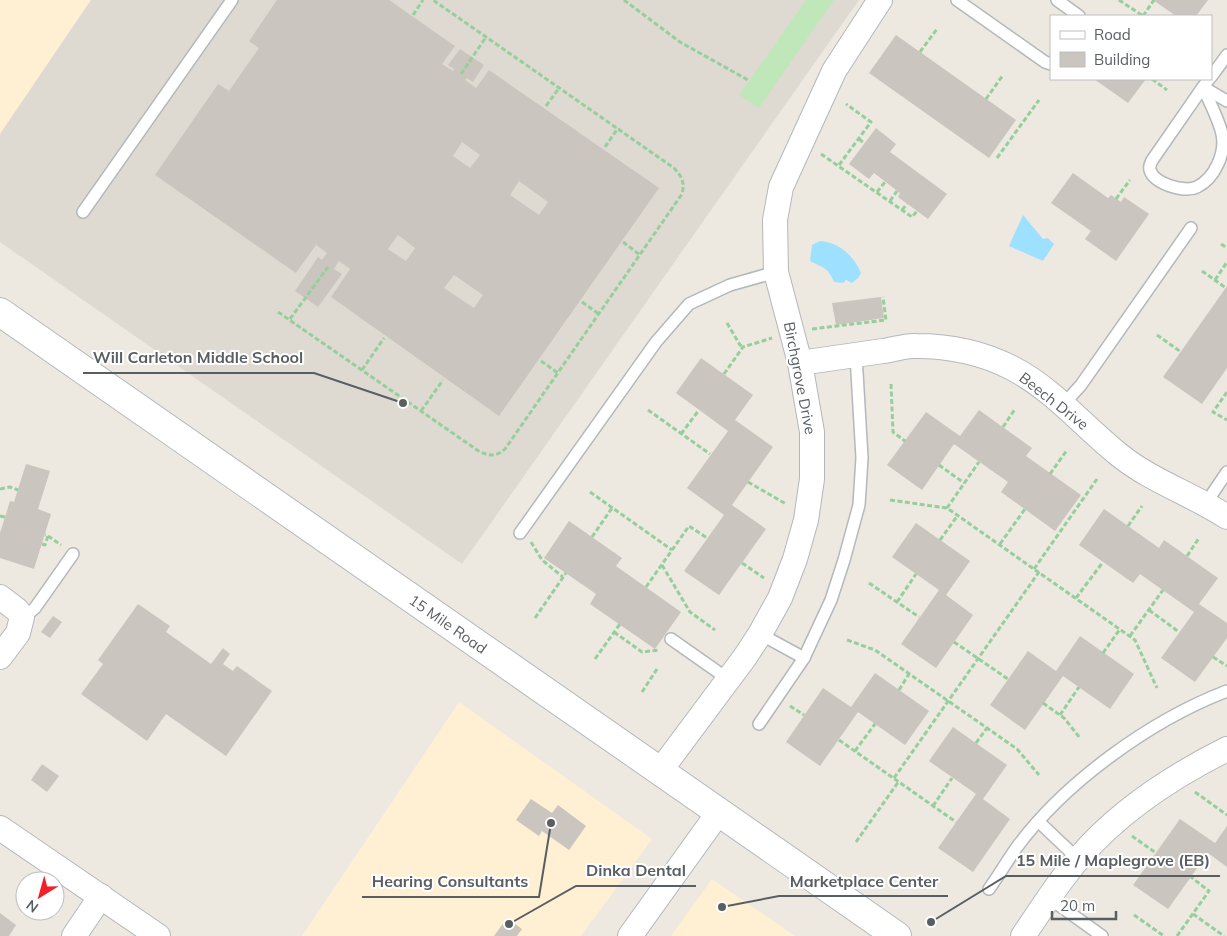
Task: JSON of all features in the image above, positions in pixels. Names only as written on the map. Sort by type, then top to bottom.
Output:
[{"type":"main road","name":"15 Mile Road","points":[[0,312],[897,936]]},
{"type":"street","name":"Birchgrove Drive","points":[[660,771],[760,634],[780,598],[795,559],[806,520],[812,479],[812,432],[800,363],[776,272],[775,220],[782,187],[834,72],[880,0]]},
{"type":"street","name":"Beech Drive","points":[[800,363],[915,346],[949,348],[983,356],[1013,368],[1063,405],[1119,455],[1155,478],[1206,503],[1227,517]]},
{"type":"street","points":[[0,597],[17,610],[22,617],[18,633],[0,657]]},
{"type":"street","points":[[1023,936],[1078,859],[1096,839],[1149,796],[1227,749]]},
{"type":"street","points":[[630,936],[719,812]]},
{"type":"street","points":[[0,828],[158,936]]},
{"type":"street","points":[[74,936],[101,896]]},
{"type":"lane","points":[[83,212],[232,0]]},
{"type":"lane","points":[[957,0],[1050,64]]},
{"type":"lane","points":[[1056,0],[1078,15]]},
{"type":"lane","points":[[1212,75],[1227,54]]},
{"type":"lane","points":[[1208,81],[1222,134],[1220,159],[1210,175],[1196,188],[1175,188],[1154,176],[1150,170],[1150,164],[1208,81]]},
{"type":"lane","points":[[1208,81],[1227,101]]},
{"type":"lane","points":[[1063,405],[1081,385],[1191,228]]},
{"type":"lane","points":[[525,536],[656,342],[689,304],[730,285],[776,272]]},
{"type":"lane","points":[[759,724],[804,658],[831,600],[859,505],[862,458],[856,355]]},
{"type":"lane","points":[[1206,503],[1227,472]]},
{"type":"lane","points":[[22,617],[35,608],[69,552]]},
{"type":"lane","points":[[760,634],[804,658]]},
{"type":"lane","points":[[668,644],[728,679]]},
{"type":"lane","points":[[989,889],[1018,846],[1072,788],[1114,754],[1162,722],[1227,692]]},
{"type":"lane","points":[[1039,822],[1078,859]]},
{"type":"lane","points":[[1049,898],[1102,936]]},
{"type":"path","points":[[413,15],[423,0]]},
{"type":"path","points":[[278,312],[480,452],[487,455],[495,455],[505,449],[677,204],[682,194],[684,184],[681,175],[674,168],[433,0]]},
{"type":"path","points":[[624,0],[680,42],[748,80]]},
{"type":"path","points":[[1119,0],[1142,15]]},
{"type":"path","points":[[1144,15],[1154,0]]},
{"type":"path","points":[[920,52],[937,29]]},
{"type":"path","points":[[461,74],[486,37]]},
{"type":"path","points":[[986,98],[1003,75]]},
{"type":"path","points":[[1153,80],[1167,90]]},
{"type":"path","points":[[546,106],[559,88]]},
{"type":"path","points":[[998,158],[1039,100]]},
{"type":"path","points":[[839,166],[871,122],[846,104]]},
{"type":"path","points":[[605,147],[618,128]]},
{"type":"path","points":[[859,139],[865,144]]},
{"type":"path","points":[[821,154],[912,217],[917,211]]},
{"type":"path","points":[[1116,199],[1130,180]]},
{"type":"path","points":[[877,192],[885,182]]},
{"type":"path","points":[[890,201],[897,191]]},
{"type":"path","points":[[902,210],[907,204]]},
{"type":"path","points":[[622,242],[641,255]]},
{"type":"path","points":[[1221,244],[1227,248]]},
{"type":"path","points":[[1215,280],[1227,262]]},
{"type":"path","points":[[290,320],[328,267]]},
{"type":"path","points":[[1202,271],[1226,288]]},
{"type":"path","points":[[804,329],[886,320],[883,297]]},
{"type":"path","points":[[582,302],[599,314]]},
{"type":"path","points":[[727,323],[743,347]]},
{"type":"path","points":[[1157,335],[1181,352]]},
{"type":"path","points":[[724,374],[743,347],[780,336]]},
{"type":"path","points":[[362,370],[384,338]]},
{"type":"path","points":[[541,361],[558,373]]},
{"type":"path","points":[[421,411],[442,380]]},
{"type":"path","points":[[891,384],[893,432],[905,441]]},
{"type":"path","points":[[1227,392],[1213,412],[1227,420]]},
{"type":"path","points":[[1003,427],[1015,409]]},
{"type":"path","points":[[648,410],[710,454]]},
{"type":"path","points":[[681,434],[698,410]]},
{"type":"path","points":[[1050,474],[1067,450]]},
{"type":"path","points":[[947,508],[979,462]]},
{"type":"path","points":[[940,465],[964,483]]},
{"type":"path","points":[[1034,569],[1097,480]]},
{"type":"path","points":[[748,482],[787,505]]},
{"type":"path","points":[[0,489],[10,487],[18,490]]},
{"type":"path","points":[[590,492],[672,550]]},
{"type":"path","points":[[890,500],[947,508],[1000,544],[1135,640],[1157,688]]},
{"type":"path","points":[[1128,526],[1142,506]]},
{"type":"path","points":[[592,537],[612,508]]},
{"type":"path","points":[[1000,544],[1025,509]]},
{"type":"path","points":[[940,540],[958,515]]},
{"type":"path","points":[[0,516],[5,518]]},
{"type":"path","points":[[646,587],[689,526],[707,538]]},
{"type":"path","points":[[42,544],[45,545],[46,535],[69,552]]},
{"type":"path","points":[[525,536],[542,560],[564,577]]},
{"type":"path","points":[[1187,556],[1199,538]]},
{"type":"path","points":[[1076,598],[1103,562]]},
{"type":"path","points":[[742,563],[766,580]]},
{"type":"path","points":[[662,565],[690,612],[715,630]]},
{"type":"path","points":[[894,778],[1039,572]]},
{"type":"path","points":[[535,618],[566,573]]},
{"type":"path","points":[[897,602],[916,574]]},
{"type":"path","points":[[869,583],[919,618]]},
{"type":"path","points":[[1130,636],[1163,590]]},
{"type":"path","points":[[1149,610],[1179,632]]},
{"type":"path","points":[[595,659],[620,624]]},
{"type":"path","points":[[1103,653],[1120,629]]},
{"type":"path","points":[[614,632],[642,652],[668,644]]},
{"type":"path","points":[[846,640],[875,650],[987,728],[1017,750],[1040,776]]},
{"type":"path","points":[[954,642],[1008,679]]},
{"type":"path","points":[[1213,657],[1227,666]]},
{"type":"path","points":[[642,692],[657,669]]},
{"type":"path","points":[[899,690],[909,674]]},
{"type":"path","points":[[1060,715],[1079,687]]},
{"type":"path","points":[[786,703],[804,715]]},
{"type":"path","points":[[1043,704],[1070,723],[1080,738]]},
{"type":"path","points":[[855,751],[875,724]]},
{"type":"path","points":[[976,743],[987,728]]},
{"type":"path","points":[[839,740],[956,822]]},
{"type":"path","points":[[933,806],[952,778]]},
{"type":"path","points":[[856,842],[898,782]]},
{"type":"path","points":[[1187,787],[1227,815]]},
{"type":"path","points":[[1126,832],[1156,853]]},
{"type":"path","points":[[1177,936],[1209,891],[1190,877]]},
{"type":"path","points":[[1193,914],[1224,936]]},
{"type":"path","points":[[1134,916],[1164,936]]},
{"type":"shaded area","points":[[0,0],[91,0],[0,134]]},
{"type":"shaded area","points":[[91,0],[859,0],[462,564],[0,242],[0,134]]},
{"type":"shaded area","points":[[459,702],[652,839],[581,936],[302,936]]},
{"type":"shaded area","points":[[712,879],[795,936],[671,936]]},
{"type":"green space","points":[[806,0],[834,0],[759,108],[739,95]]},
{"type":"water","points":[[1023,215],[1043,239],[1048,238],[1054,244],[1043,261],[1009,246]]},
{"type":"water","points":[[820,241],[833,244],[845,251],[861,273],[858,278],[852,283],[846,280],[843,283],[834,282],[827,271],[810,261],[812,245]]},
{"type":"building","points":[[277,0],[389,0],[455,46],[442,64],[453,71],[454,69],[448,65],[460,49],[484,65],[473,82],[467,78],[465,80],[476,88],[489,70],[659,188],[499,416],[331,297],[350,269],[339,261],[334,269],[342,274],[318,307],[295,291],[318,257],[322,260],[327,253],[316,245],[296,273],[155,175],[218,84],[229,91],[259,48],[249,41]],"holes":[[[462,142],[480,155],[470,168],[453,156]],[[519,181],[548,202],[539,215],[510,195]],[[398,235],[415,248],[406,261],[388,249]],[[454,275],[483,295],[474,308],[444,288]]]},
{"type":"building","points":[[1153,0],[1208,0],[1197,15],[1175,15]]},
{"type":"building","points":[[896,35],[1016,120],[989,158],[869,73]]},
{"type":"building","points":[[1095,80],[1145,80],[1128,103]]},
{"type":"building","points":[[876,128],[896,144],[890,152],[947,194],[928,219],[898,197],[900,193],[874,173],[869,179],[849,164]]},
{"type":"building","points":[[1073,173],[1108,198],[1111,195],[1121,202],[1124,197],[1149,214],[1116,261],[1085,239],[1091,231],[1051,203]]},
{"type":"building","points":[[1227,286],[1227,368],[1202,404],[1163,377]]},
{"type":"building","points":[[881,297],[884,318],[836,325],[832,303]]},
{"type":"building","points":[[701,358],[753,395],[735,420],[773,447],[732,505],[766,529],[719,595],[684,571],[724,515],[687,488],[728,431],[676,393]]},
{"type":"building","points":[[979,410],[1032,448],[1026,456],[1081,495],[1055,531],[1001,492],[1008,482],[954,444],[922,490],[887,465],[926,412],[960,436]]},
{"type":"building","points":[[26,464],[50,471],[38,509],[51,514],[34,569],[0,558],[0,533],[10,501],[14,502]]},
{"type":"building","points":[[1104,509],[1159,548],[1164,540],[1218,578],[1199,604],[1227,623],[1227,638],[1195,682],[1161,658],[1194,612],[1140,574],[1133,583],[1079,545]]},
{"type":"building","points":[[569,521],[622,558],[616,566],[681,612],[655,649],[590,604],[596,594],[544,558]]},
{"type":"building","points":[[916,523],[970,561],[946,595],[973,615],[936,668],[901,644],[939,590],[892,557]]},
{"type":"building","points":[[138,604],[170,626],[166,632],[211,664],[223,648],[230,654],[223,664],[233,671],[237,666],[272,691],[226,756],[166,714],[147,741],[81,694],[103,664],[98,660]]},
{"type":"building","points":[[53,616],[62,622],[50,638],[41,632]]},
{"type":"building","points":[[1080,636],[1134,674],[1110,709],[1063,676],[1025,730],[990,705],[1028,651],[1056,671]]},
{"type":"building","points":[[875,673],[929,711],[905,745],[858,712],[820,766],[786,742],[823,688],[851,707]]},
{"type":"building","points":[[953,727],[1007,765],[983,799],[1010,819],[973,872],[938,848],[976,794],[929,761]]},
{"type":"building","points":[[42,764],[59,776],[47,792],[31,780]]},
{"type":"building","points":[[531,799],[552,813],[558,805],[586,826],[569,850],[542,831],[539,836],[516,820]]},
{"type":"building","points":[[1180,819],[1215,843],[1227,826],[1227,867],[1208,853],[1168,909],[1133,885]]},
{"type":"building","points":[[0,913],[16,925],[9,936],[0,936]]},
{"type":"building","points":[[507,918],[522,929],[517,936],[494,936]]},
{"type":"place","name":"Will Carleton Middle School","points":[[403,403]]},
{"type":"place","name":"Hearing Consultants","points":[[551,823]]},
{"type":"place","name":"Marketplace Center","points":[[722,907]]},
{"type":"place","name":"15 Mile / Maplegrove (EB)","points":[[931,922]]},
{"type":"place","name":"Dinka Dental","points":[[509,924]]}]
